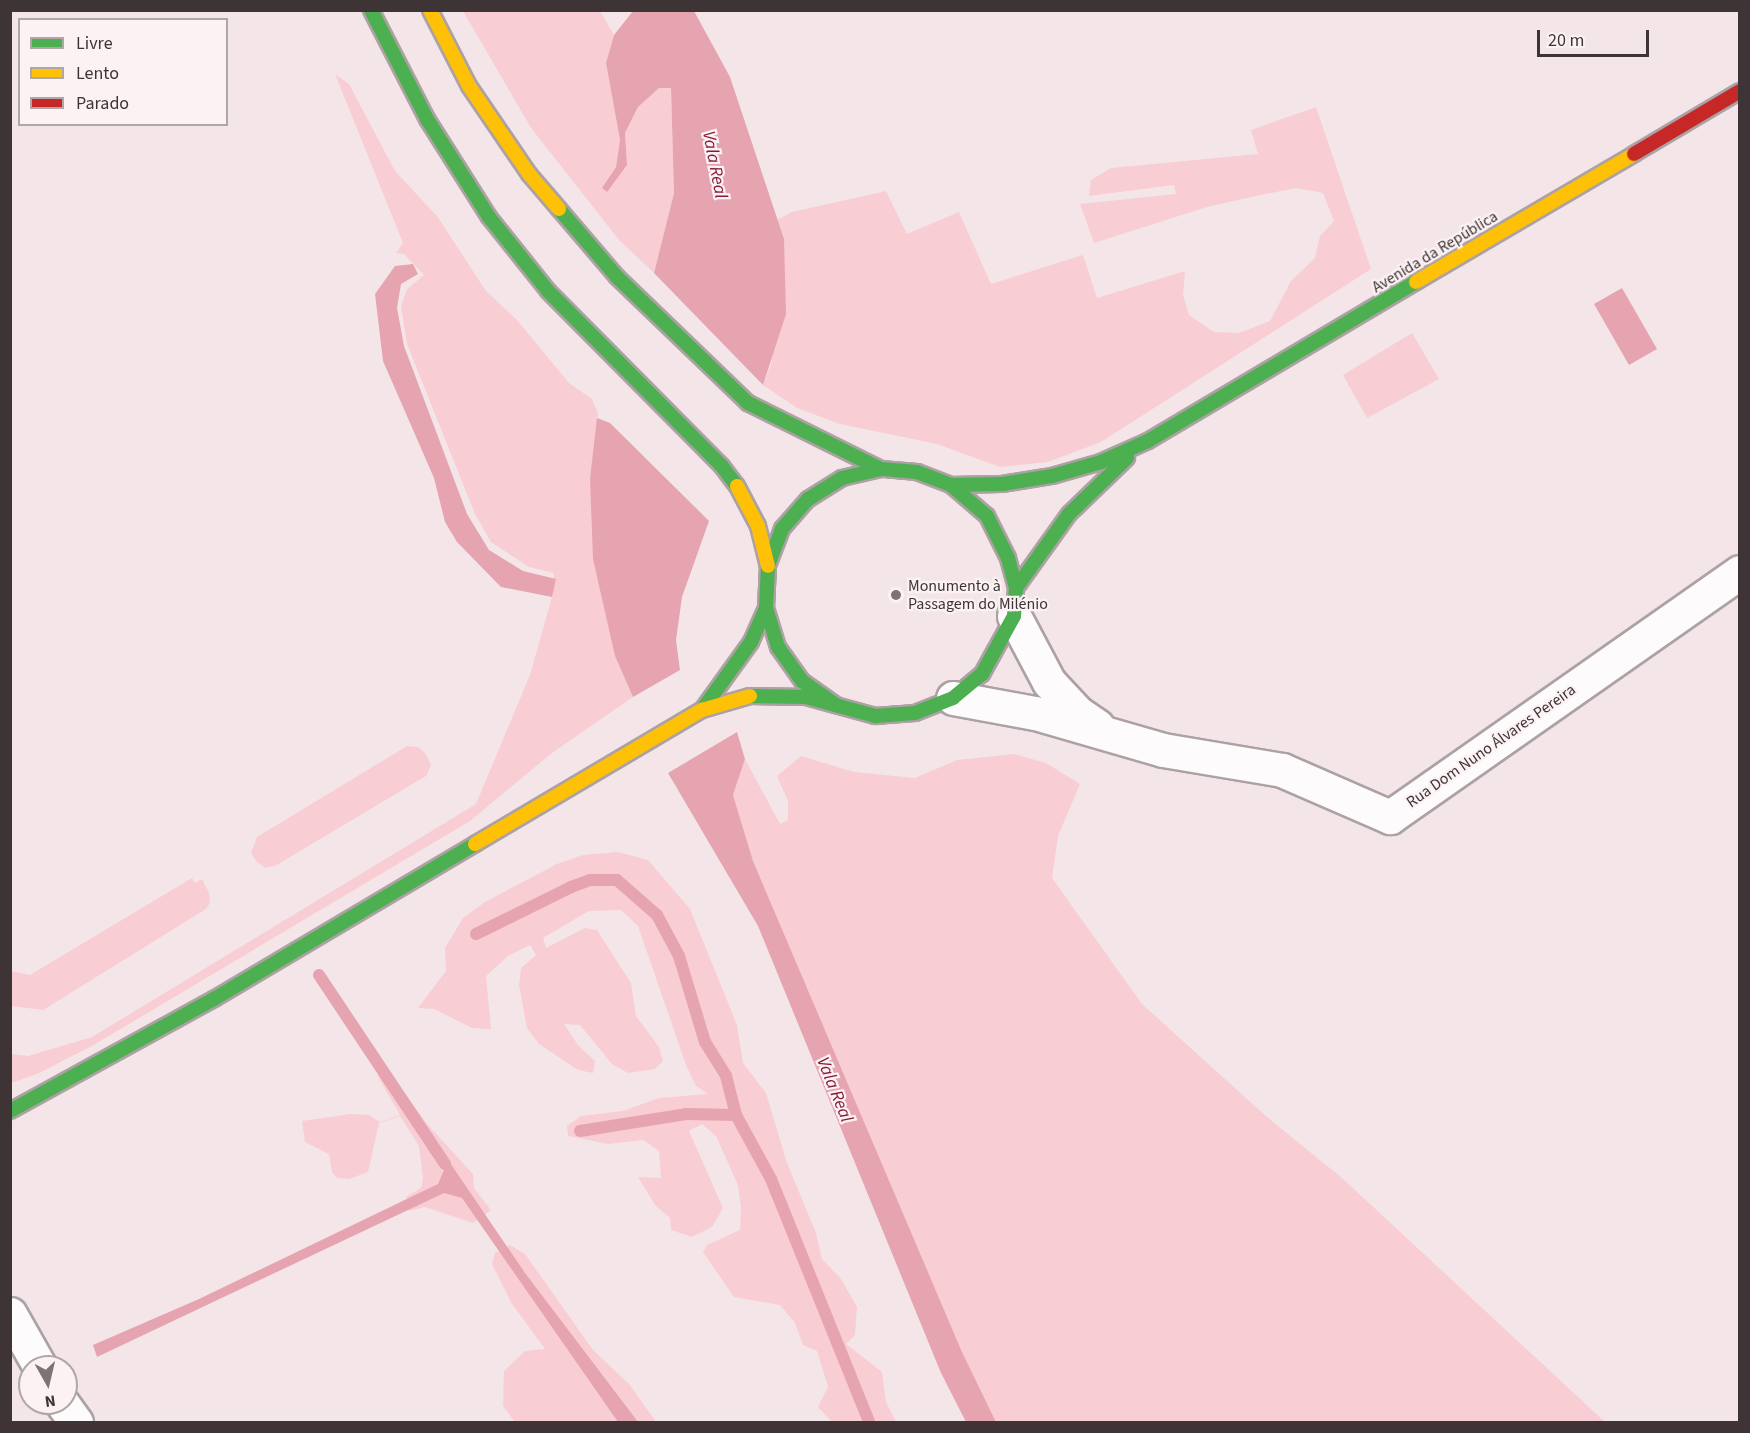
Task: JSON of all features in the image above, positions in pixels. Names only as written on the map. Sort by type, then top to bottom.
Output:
[{"type":"main road","points":[[371,10],[422,110],[489,217],[548,291],[720,465],[740,490],[758,526],[768,566],[766,608],[778,647],[802,681],[836,705]]},
{"type":"main road","points":[[430,10],[470,86],[530,174],[617,278],[747,403],[881,469]]},
{"type":"main road","name":"Avenida da República","points":[[951,485],[1002,484],[1052,476],[1101,462],[1148,441],[1740,91]]},
{"type":"main road","name":"Avenida da República","points":[[836,705],[875,716],[915,713],[953,698],[982,674],[1015,602],[1069,514],[1105,475],[1148,441]]},
{"type":"main road","points":[[768,566],[782,529],[808,499],[842,478],[881,469],[917,472],[951,485],[987,516],[1008,558],[1015,602]]},
{"type":"main road","points":[[702,710],[751,642],[766,608]]},
{"type":"main road","points":[[10,1111],[213,999],[702,710],[739,697],[776,694],[836,705]]},
{"type":"street","name":"Rua Dom Nuno Álvares Pereira","points":[[953,698],[1035,713],[1163,750],[1282,770],[1390,817],[1740,572]]},
{"type":"street","name":"Rua Dom Nuno Álvares Pereira","points":[[1015,602],[1049,682],[1078,713],[1114,737]]},
{"type":"street","points":[[10,1314],[33,1355]]},
{"type":"shaded area","points":[[463,11],[600,11],[614,35],[606,63],[620,140],[616,167],[602,188],[627,165],[625,133],[638,107],[659,88],[671,88],[674,193],[654,273],[619,240],[531,128]]},
{"type":"shaded area","points":[[335,74],[349,84],[395,171],[437,216],[486,291],[517,320],[569,383],[592,399],[598,413],[590,478],[615,656],[633,697],[552,753],[470,821],[92,1046],[37,1074],[11,1083],[11,1054],[28,1056],[92,1037],[476,804],[530,675],[552,597],[554,573],[529,567],[491,542],[475,514],[407,344],[401,306],[407,289],[424,275],[404,254],[396,253],[403,243]]},
{"type":"shaded area","points":[[1316,107],[1371,269],[1101,442],[1048,462],[1000,467],[937,444],[840,424],[797,408],[763,385],[771,364],[784,239],[777,220],[792,212],[886,191],[907,234],[959,212],[991,284],[1083,255],[1097,298],[1185,271],[1183,295],[1189,315],[1214,332],[1239,333],[1270,321],[1291,281],[1315,258],[1320,236],[1334,221],[1323,193],[1296,188],[1256,196],[1207,207],[1094,243],[1080,204],[1176,194],[1174,185],[1089,196],[1091,180],[1111,168],[1258,154],[1251,130]]},
{"type":"shaded area","points":[[1412,333],[1439,379],[1367,418],[1343,375]]},
{"type":"shaded area","points":[[407,746],[418,747],[426,754],[431,765],[426,776],[275,866],[265,868],[256,861],[251,853],[257,837]]},
{"type":"shaded area","points":[[1014,754],[1046,763],[1080,784],[1058,836],[1052,878],[1142,1004],[1267,1117],[1342,1178],[1605,1422],[996,1422],[962,1352],[753,861],[733,795],[745,759],[780,824],[788,820],[788,801],[777,776],[801,756],[854,772],[915,778],[957,760]]},
{"type":"shaded area","points":[[618,852],[648,860],[690,909],[737,1025],[743,1063],[766,1093],[787,1163],[816,1233],[822,1259],[841,1279],[857,1307],[855,1335],[846,1344],[882,1372],[886,1402],[896,1422],[832,1422],[818,1407],[828,1387],[817,1351],[803,1345],[795,1323],[780,1305],[734,1297],[703,1252],[707,1245],[740,1230],[741,1208],[738,1185],[716,1136],[702,1124],[689,1131],[723,1208],[712,1227],[692,1237],[671,1230],[670,1218],[655,1205],[638,1177],[661,1178],[659,1151],[643,1140],[608,1144],[568,1136],[567,1126],[581,1116],[623,1111],[659,1098],[708,1094],[696,1086],[686,1065],[638,926],[621,910],[589,911],[543,938],[546,948],[585,928],[597,930],[631,983],[636,1016],[659,1047],[663,1061],[655,1069],[628,1073],[612,1064],[580,1025],[564,1024],[578,1045],[595,1061],[593,1073],[578,1070],[539,1044],[527,1028],[519,985],[521,968],[536,955],[530,945],[508,956],[486,976],[491,1029],[472,1028],[434,1009],[418,1008],[446,971],[445,948],[463,918],[485,902],[557,864],[583,855]]},
{"type":"shaded area","points":[[192,878],[195,883],[202,879],[209,893],[210,903],[206,909],[43,1010],[11,1006],[11,971],[30,975]]},
{"type":"shaded area","points":[[377,1075],[391,1075],[428,1125],[473,1174],[474,1188],[491,1210],[473,1223],[425,1207],[409,1211],[406,1197],[421,1188],[423,1179],[419,1146],[400,1116],[379,1123],[368,1172],[349,1179],[337,1178],[332,1172],[329,1154],[305,1142],[302,1121],[350,1114],[369,1115],[380,1122],[400,1115]]},
{"type":"shaded area","points":[[510,1245],[525,1254],[593,1350],[630,1385],[656,1422],[515,1422],[503,1406],[504,1371],[525,1351],[545,1349],[512,1304],[492,1264],[495,1253]]},
{"type":"water","name":"Vala Real","points":[[633,11],[694,11],[730,77],[784,239],[786,314],[763,385],[654,273],[674,193],[671,88],[659,88],[638,107],[625,133],[627,165],[607,192],[602,188],[616,167],[620,140],[606,63],[614,35]]},
{"type":"water","points":[[413,264],[418,274],[401,284],[397,308],[404,346],[467,514],[489,550],[523,571],[556,579],[552,597],[501,587],[457,542],[445,522],[434,478],[383,361],[375,294],[395,266]]},
{"type":"water","points":[[1622,288],[1657,349],[1629,365],[1594,304]]},
{"type":"water","points":[[597,418],[610,423],[709,521],[682,597],[676,640],[680,670],[633,697],[615,656],[593,559],[590,478]]},
{"type":"water","name":"Vala Real","points":[[737,732],[745,759],[733,795],[753,861],[962,1352],[996,1422],[966,1422],[941,1373],[758,926],[668,773]]},
{"type":"water","points":[[429,1146],[448,1160],[525,1273],[638,1422],[618,1422],[462,1198],[444,1193],[97,1357],[93,1345],[199,1299],[438,1184],[444,1170]]},
{"type":"waterway","points":[[476,934],[571,887],[590,880],[617,880],[657,915],[679,956],[705,1042],[726,1076],[736,1115]]},
{"type":"waterway","points":[[319,975],[445,1164]]},
{"type":"waterway","points":[[580,1131],[686,1114],[736,1115],[771,1179],[869,1422]]},
{"type":"traffic: fast","points":[[371,10],[427,119],[489,217],[548,291],[721,465],[737,486]]},
{"type":"traffic: fast","points":[[559,209],[617,277],[748,403],[881,469]]},
{"type":"traffic: fast","points":[[951,485],[1002,484],[1052,476],[1101,462],[1148,441],[1416,282]]},
{"type":"traffic: fast","points":[[1016,588],[1069,514],[1127,458]]},
{"type":"traffic: fast","points":[[750,696],[806,697],[875,716],[915,713],[953,698],[982,674],[1014,616],[1016,588],[1008,558],[987,516],[951,485],[917,472],[881,469],[842,478],[808,499],[782,529],[768,566],[766,608],[778,647],[802,681],[836,705]]},
{"type":"traffic: fast","points":[[702,710],[751,642],[766,608]]},
{"type":"traffic: fast","points":[[10,1111],[214,999],[475,844]]},
{"type":"traffic: slow","points":[[430,10],[469,86],[529,174],[559,209]]},
{"type":"traffic: slow","points":[[1416,282],[1634,154]]},
{"type":"traffic: slow","points":[[737,486],[758,526],[768,566]]},
{"type":"traffic: slow","points":[[475,844],[702,710],[750,696]]},
{"type":"traffic: jam","points":[[1634,154],[1740,91]]},
{"type":"place","name":"Monumento à Passagem do Milénio","points":[[896,595]]}]
